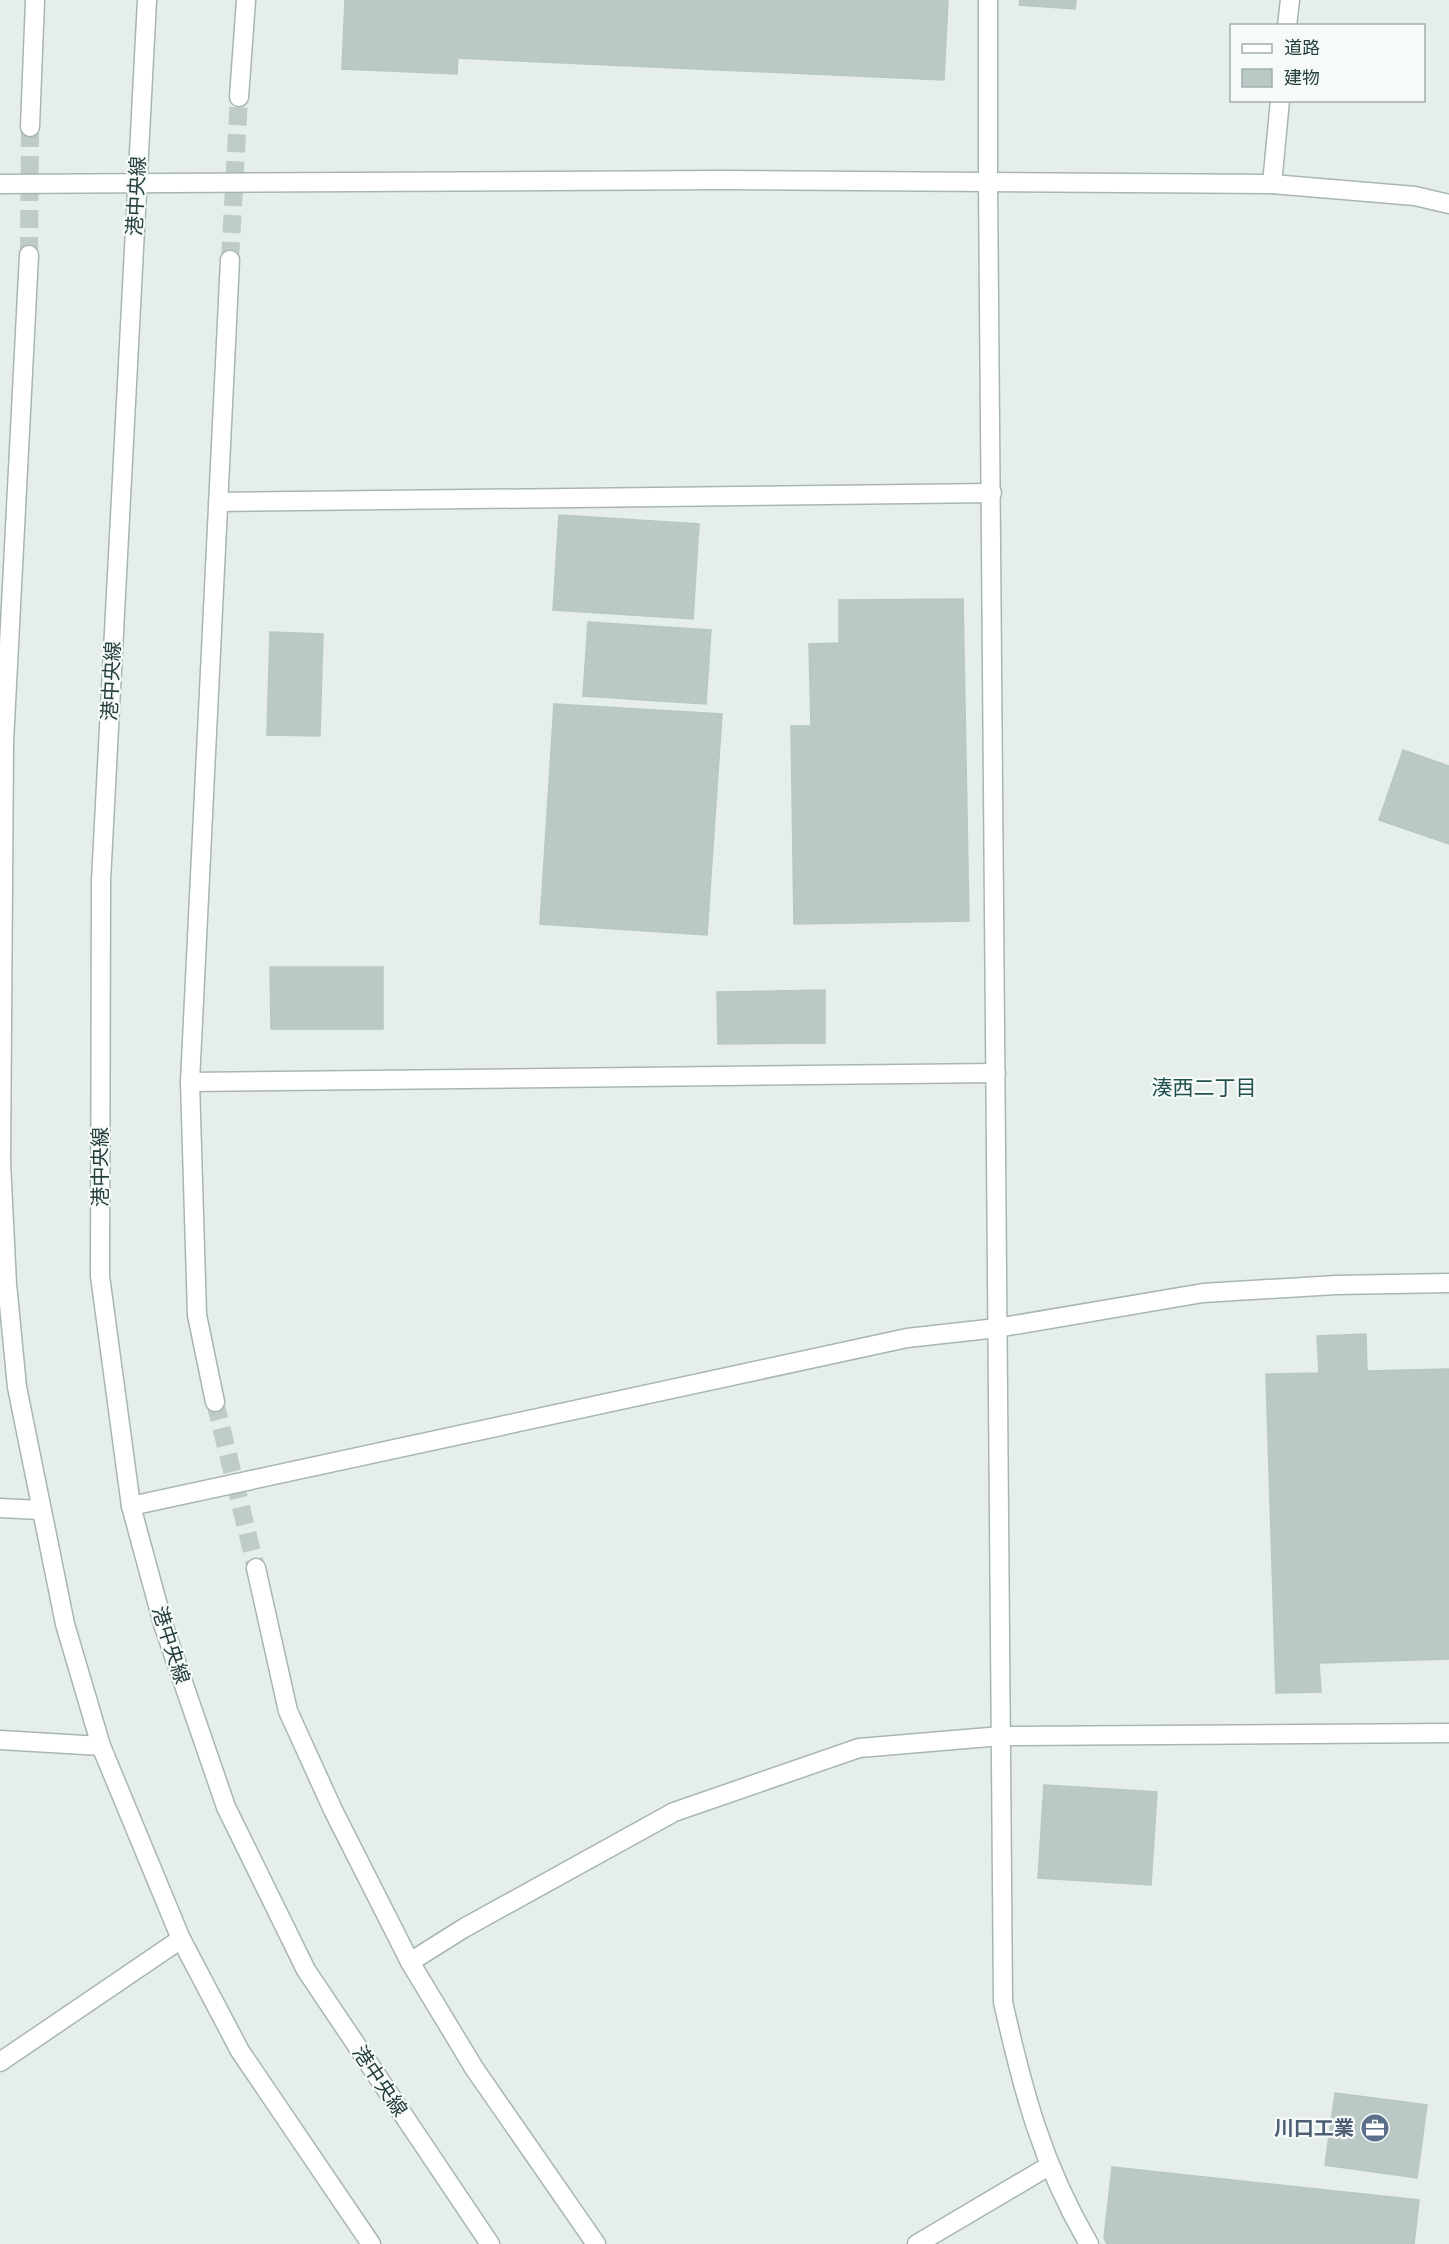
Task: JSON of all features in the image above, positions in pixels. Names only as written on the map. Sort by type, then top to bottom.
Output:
[{"type":"street","points":[[30,127],[35,0]]},
{"type":"street","name":"港中央線","points":[[147,0],[101,881],[100,1276],[130,1506],[164,1624],[226,1807],[306,1970],[490,2244]]},
{"type":"street","points":[[239,97],[246,0]]},
{"type":"street","points":[[988,0],[1003,2002],[1025,2096],[1049,2166],[1089,2244]]},
{"type":"street","points":[[1287,24],[1290,0]]},
{"type":"street","points":[[1272,184],[1280,102]]},
{"type":"street","points":[[0,184],[988,181],[1272,184],[1415,196],[1449,204]]},
{"type":"street","points":[[29,255],[2,742],[1,1162],[7,1284],[17,1387],[40,1510],[65,1624],[101,1746],[181,1939],[240,2051],[371,2244]]},
{"type":"street","points":[[215,1402],[197,1315],[190,1082],[230,260]]},
{"type":"street","points":[[218,502],[992,493]]},
{"type":"street","points":[[190,1082],[996,1073]]},
{"type":"street","points":[[130,1506],[907,1338],[997,1328],[1203,1293],[1336,1285],[1449,1283]]},
{"type":"street","points":[[0,1508],[40,1510]]},
{"type":"street","points":[[256,1568],[288,1711],[333,1810],[410,1962],[474,2068],[596,2244]]},
{"type":"street","points":[[410,1962],[464,1928],[674,1812],[859,1748],[1001,1736],[1449,1733]]},
{"type":"street","points":[[0,1740],[101,1746]]},
{"type":"street","points":[[0,2062],[181,1939]]},
{"type":"street","points":[[917,2244],[1049,2166]]},
{"type":"building","points":[[345,0],[461,0],[457,74],[342,69]]},
{"type":"building","points":[[461,0],[544,0],[542,62],[458,58]]},
{"type":"building","points":[[544,0],[948,0],[944,80],[542,62]]},
{"type":"building","points":[[1020,0],[1076,0],[1075,9],[1019,5]]},
{"type":"building","points":[[559,515],[699,524],[693,619],[553,610]]},
{"type":"building","points":[[963,599],[969,921],[794,924],[791,726],[811,726],[809,644],[839,643],[839,600]]},
{"type":"building","points":[[588,622],[711,630],[706,704],[583,696]]},
{"type":"building","points":[[270,632],[323,634],[320,736],[267,735]]},
{"type":"building","points":[[554,704],[722,714],[707,935],[540,924]]},
{"type":"building","points":[[1403,750],[1449,766],[1449,844],[1379,820]]},
{"type":"building","points":[[270,967],[383,967],[383,1029],[271,1029]]},
{"type":"building","points":[[825,990],[825,1043],[718,1044],[717,992]]},
{"type":"building","points":[[1366,1334],[1367,1371],[1449,1369],[1449,1659],[1319,1663],[1321,1692],[1276,1693],[1266,1374],[1319,1373],[1317,1336]]},
{"type":"building","points":[[1044,1785],[1157,1792],[1151,1885],[1038,1878]]},
{"type":"building","points":[[1335,2093],[1427,2105],[1417,2178],[1325,2165]]},
{"type":"building","points":[[1112,2167],[1419,2200],[1414,2244],[1107,2244],[1104,2238]]},
{"type":"tunnel","points":[[230,260],[239,97]]},
{"type":"tunnel","points":[[29,255],[30,127]]},
{"type":"tunnel","points":[[215,1402],[256,1568]]},
{"type":"place","name":"川口工業","points":[[1375,2128]]},
{"type":"district","name":"湊西二丁目","points":[[1204,1087]]}]
